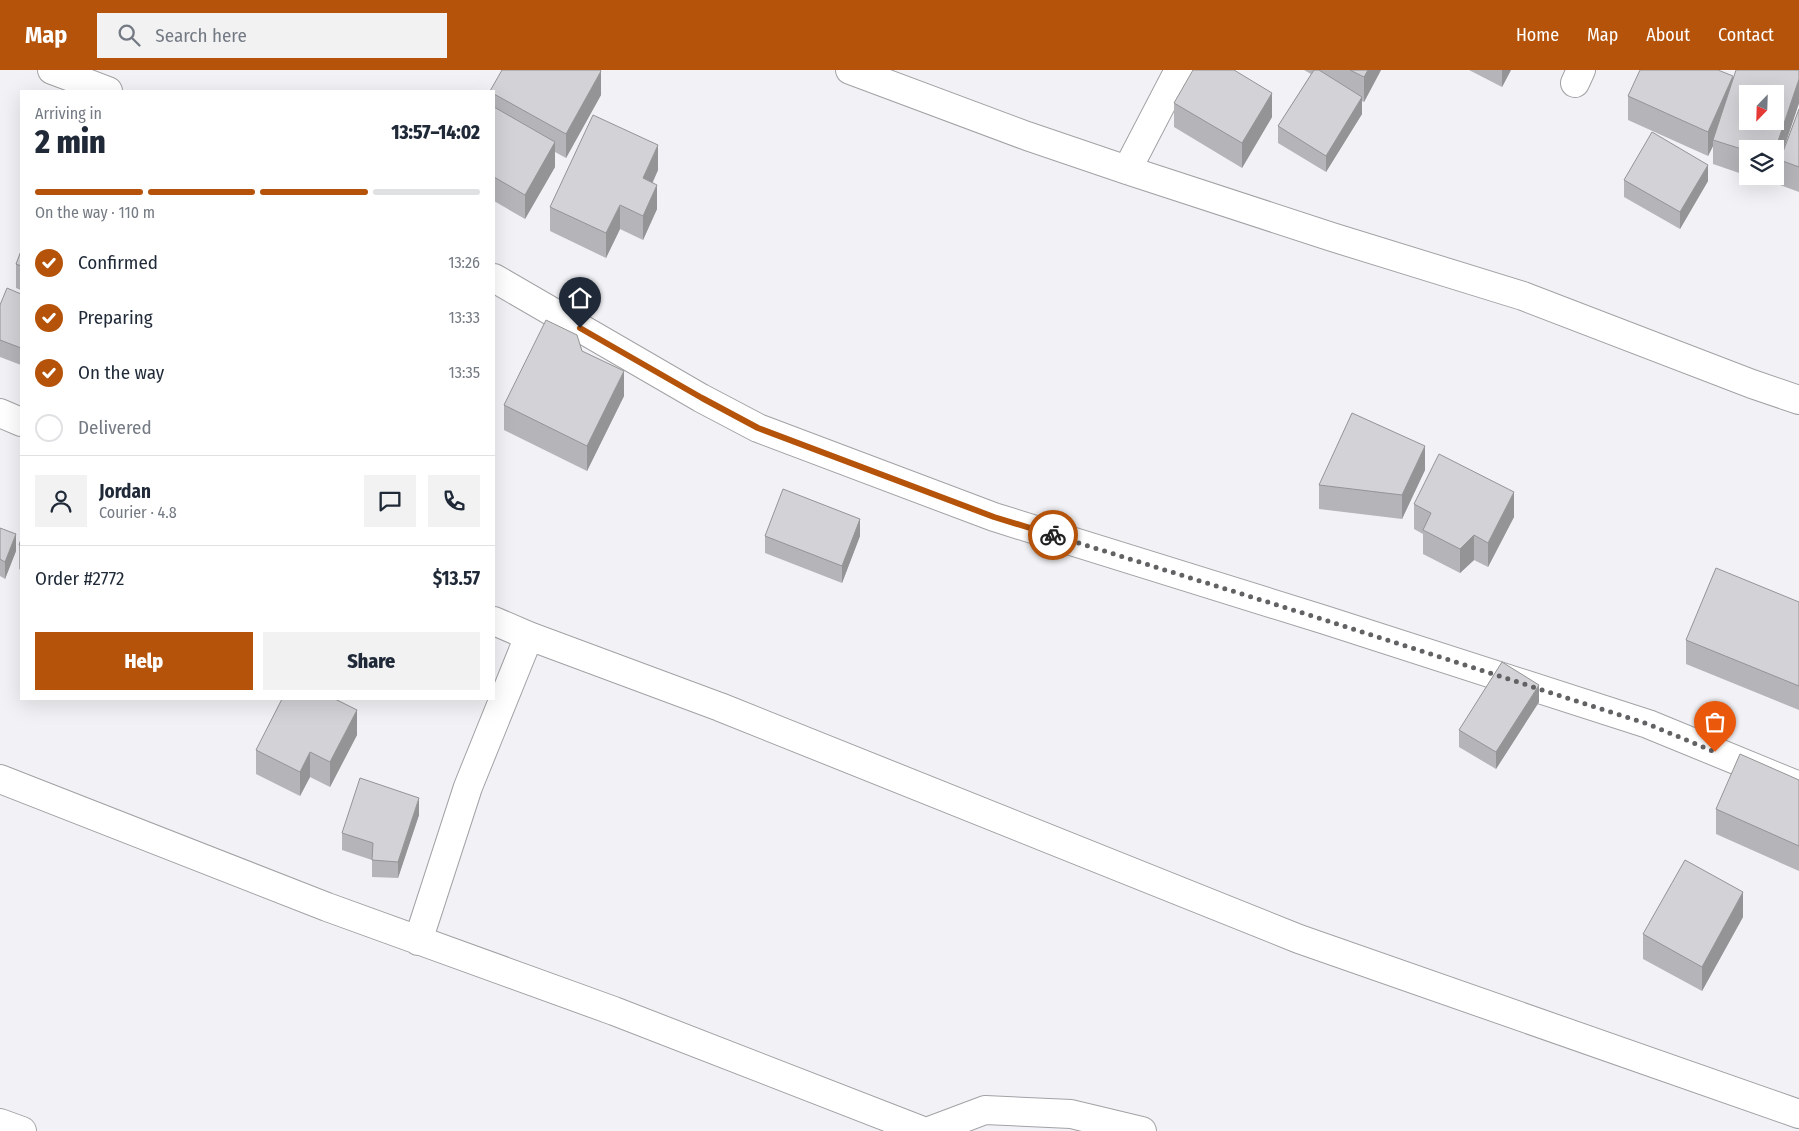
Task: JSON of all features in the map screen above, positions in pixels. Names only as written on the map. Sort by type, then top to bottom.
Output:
[{"type":"street","points":[[52,70],[105,90]]},
{"type":"street","points":[[850,70],[1027,136],[1127,170],[1332,237],[1523,296],[1752,384],[1799,400]]},
{"type":"street","points":[[1127,170],[1180,70]]},
{"type":"street","points":[[495,279],[702,398],[758,428],[994,517],[1325,620],[1648,724],[1799,786]]},
{"type":"street","points":[[0,413],[20,422]]},
{"type":"street","points":[[495,621],[529,636],[730,710],[1299,939],[1799,1114]]},
{"type":"street","points":[[418,941],[468,786],[529,636]]},
{"type":"street","points":[[0,779],[418,941],[614,1011],[923,1131]]},
{"type":"street","points":[[929,1131],[985,1110],[1071,1114],[1142,1131]]},
{"type":"street","points":[[0,1123],[22,1131]]},
{"type":"building","points":[[502,70],[601,71],[566,134],[495,95],[495,90],[491,90]]},
{"type":"building","points":[[1193,70],[1234,70],[1272,93],[1242,143],[1174,103]]},
{"type":"building","points":[[1314,70],[1319,70],[1362,97],[1326,156],[1278,126]]},
{"type":"building","points":[[1350,70],[1368,70],[1364,77]]},
{"type":"building","points":[[1640,70],[1718,70],[1733,76],[1708,132],[1628,96]]},
{"type":"building","points":[[1736,70],[1799,70],[1799,79],[1784,123],[1784,85],[1739,85],[1739,130],[1782,130],[1778,140],[1739,140],[1739,148],[1713,140]]},
{"type":"building","points":[[495,108],[555,142],[525,195],[495,178]]},
{"type":"building","points":[[1799,109],[1799,167],[1784,161],[1784,149]]},
{"type":"building","points":[[593,115],[658,145],[643,178],[657,185],[643,216],[620,205],[606,233],[550,207]]},
{"type":"building","points":[[1652,132],[1708,165],[1680,212],[1624,180]]},
{"type":"building","points":[[20,254],[20,266],[16,264]]},
{"type":"building","points":[[7,288],[20,294],[20,348],[0,340],[0,305]]},
{"type":"building","points":[[546,320],[577,335],[582,351],[624,371],[587,446],[504,405]]},
{"type":"building","points":[[1352,413],[1425,446],[1402,495],[1319,485]]},
{"type":"building","points":[[1439,454],[1514,492],[1488,543],[1474,535],[1460,549],[1423,530],[1431,513],[1414,504]]},
{"type":"building","points":[[783,489],[860,519],[842,566],[765,536]]},
{"type":"building","points":[[0,528],[16,534],[5,562],[0,559]]},
{"type":"building","points":[[1716,568],[1799,602],[1799,686],[1686,640]]},
{"type":"building","points":[[1502,662],[1539,685],[1496,752],[1459,730]]},
{"type":"building","points":[[281,700],[337,700],[357,710],[330,762],[310,752],[300,772],[256,750]]},
{"type":"building","points":[[1740,754],[1799,780],[1799,846],[1716,809]]},
{"type":"building","points":[[360,778],[419,798],[398,862],[372,860],[373,843],[342,833]]},
{"type":"building","points":[[1685,860],[1743,892],[1702,967],[1643,934]]},
{"type":"way so far","points":[[1053,535],[1648,724],[1715,752]]},
{"type":"route","points":[[580,328],[758,428],[994,517],[1053,535]]}]
